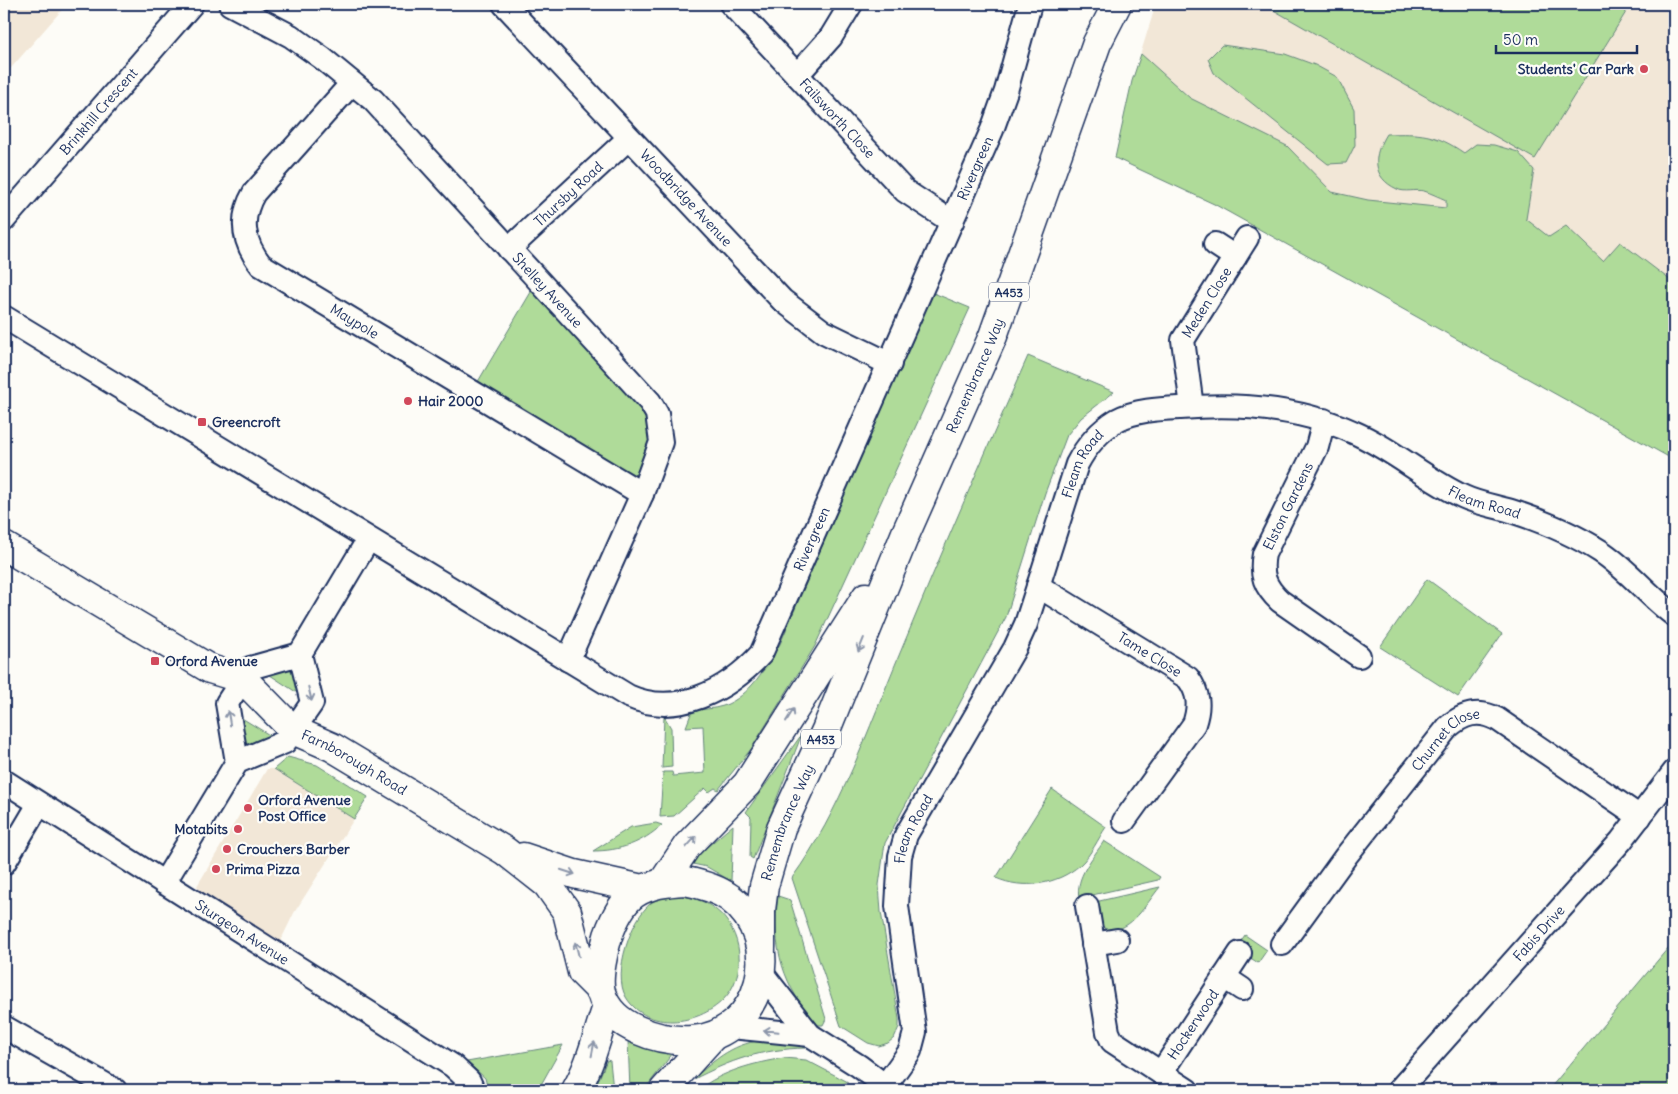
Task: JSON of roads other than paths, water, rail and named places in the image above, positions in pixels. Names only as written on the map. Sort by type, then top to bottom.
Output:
[{"type":"main road","name":"Remembrance Way","points":[[1097,43],[1104,4]]},
{"type":"main road","name":"Remembrance Way","points":[[761,960],[764,886],[781,828],[826,730],[905,535],[993,336],[1097,43],[1117,4]]},
{"type":"main road","name":"Remembrance Way","points":[[652,886],[687,846],[747,784],[905,535]]},
{"type":"main road","name":"Farnborough Road","points":[[4,546],[210,669],[243,679],[293,730],[332,747],[505,851],[547,884],[560,900],[567,912],[582,972],[604,998]]},
{"type":"main road","name":"Farnborough Road","points":[[505,851],[574,874],[652,886]]},
{"type":"main road","points":[[576,1090],[593,1054],[604,998],[603,952],[611,928],[626,903],[652,886],[684,881],[706,885],[730,898],[742,909],[754,928],[761,960],[756,993],[749,1006],[664,1090]]},
{"type":"main road","points":[[604,998],[629,1025],[658,1037],[675,1040],[721,1032]]},
{"type":"street","name":"Brinkhill Crescent","points":[[4,220],[192,4]]},
{"type":"street","name":"Shelley Avenue","points":[[230,4],[291,36],[322,58],[373,100],[650,402],[657,414],[661,442],[642,494],[568,660]]},
{"type":"street","name":"Woodbridge Avenue","points":[[504,4],[782,300],[824,332],[890,364]]},
{"type":"street","name":"Failsworth Close","points":[[731,4],[905,191],[952,222]]},
{"type":"street","points":[[797,75],[831,37],[851,4]]},
{"type":"street","name":"Rivergreen","points":[[368,540],[628,696],[643,703],[662,705],[701,697],[722,688],[743,673],[761,654],[992,130],[1006,91],[1030,4]]},
{"type":"street","name":"Maypole","points":[[352,83],[254,193],[247,205],[244,220],[245,236],[251,252],[261,265],[642,494]]},
{"type":"street","name":"Thursby Road","points":[[509,249],[629,138]]},
{"type":"street","name":"Meden Close","points":[[1192,407],[1183,340],[1247,238]]},
{"type":"street","name":"Meden Close","points":[[1215,244],[1235,257]]},
{"type":"street","points":[[4,317],[368,540],[300,654],[250,668],[227,704],[237,762]]},
{"type":"street","name":"Fleam Road","points":[[888,1088],[910,1051],[915,1032],[897,906],[900,856],[906,834],[1015,648],[1026,624],[1077,464],[1084,450],[1094,437],[1118,420],[1133,414],[1192,407],[1248,406],[1292,412],[1324,420],[1354,432],[1378,445],[1455,493],[1474,502],[1535,519],[1579,538],[1624,569],[1662,606],[1674,615]]},
{"type":"street","name":"Elston Gardens","points":[[1324,420],[1317,448],[1264,554],[1261,567],[1264,580],[1270,592],[1344,653]]},
{"type":"street","name":"Tame Close","points":[[1038,586],[1188,678],[1194,687],[1199,707],[1194,724],[1137,813]]},
{"type":"street","points":[[164,883],[237,762],[286,742],[312,703],[300,654]]},
{"type":"street","name":"Churnet Close","points":[[1282,944],[1304,929],[1346,856],[1448,727],[1466,714],[1489,714],[1640,817]]},
{"type":"street","name":"Fabis Drive","points":[[1399,1090],[1640,817],[1674,772]]},
{"type":"street","name":"Sturgeon Avenue","points":[[4,782],[453,1066],[469,1081],[473,1090]]},
{"type":"street","points":[[4,863],[39,804]]},
{"type":"street","points":[[1087,906],[1108,1032],[1112,1041],[1187,1090]]},
{"type":"street","points":[[1092,944],[1117,940]]},
{"type":"street","name":"Hockerwood","points":[[1161,1073],[1233,983],[1240,953]]},
{"type":"street","points":[[761,960],[810,1035],[888,1088]]},
{"type":"street","points":[[4,1027],[115,1090]]},
{"type":"street","points":[[721,1032],[810,1035]]},
{"type":"place","name":"Students' Car Park","points":[[1644,69]]},
{"type":"place","name":"Hair 2000","points":[[408,401]]},
{"type":"place","name":"Greencroft","points":[[202,422]]},
{"type":"place","name":"Orford Avenue","points":[[155,661]]},
{"type":"place","name":"Orford Avenue Post Office","points":[[248,808]]},
{"type":"place","name":"Motabits","points":[[238,829]]},
{"type":"place","name":"Crouchers Barber","points":[[227,849]]},
{"type":"place","name":"Prima Pizza","points":[[216,869]]}]
